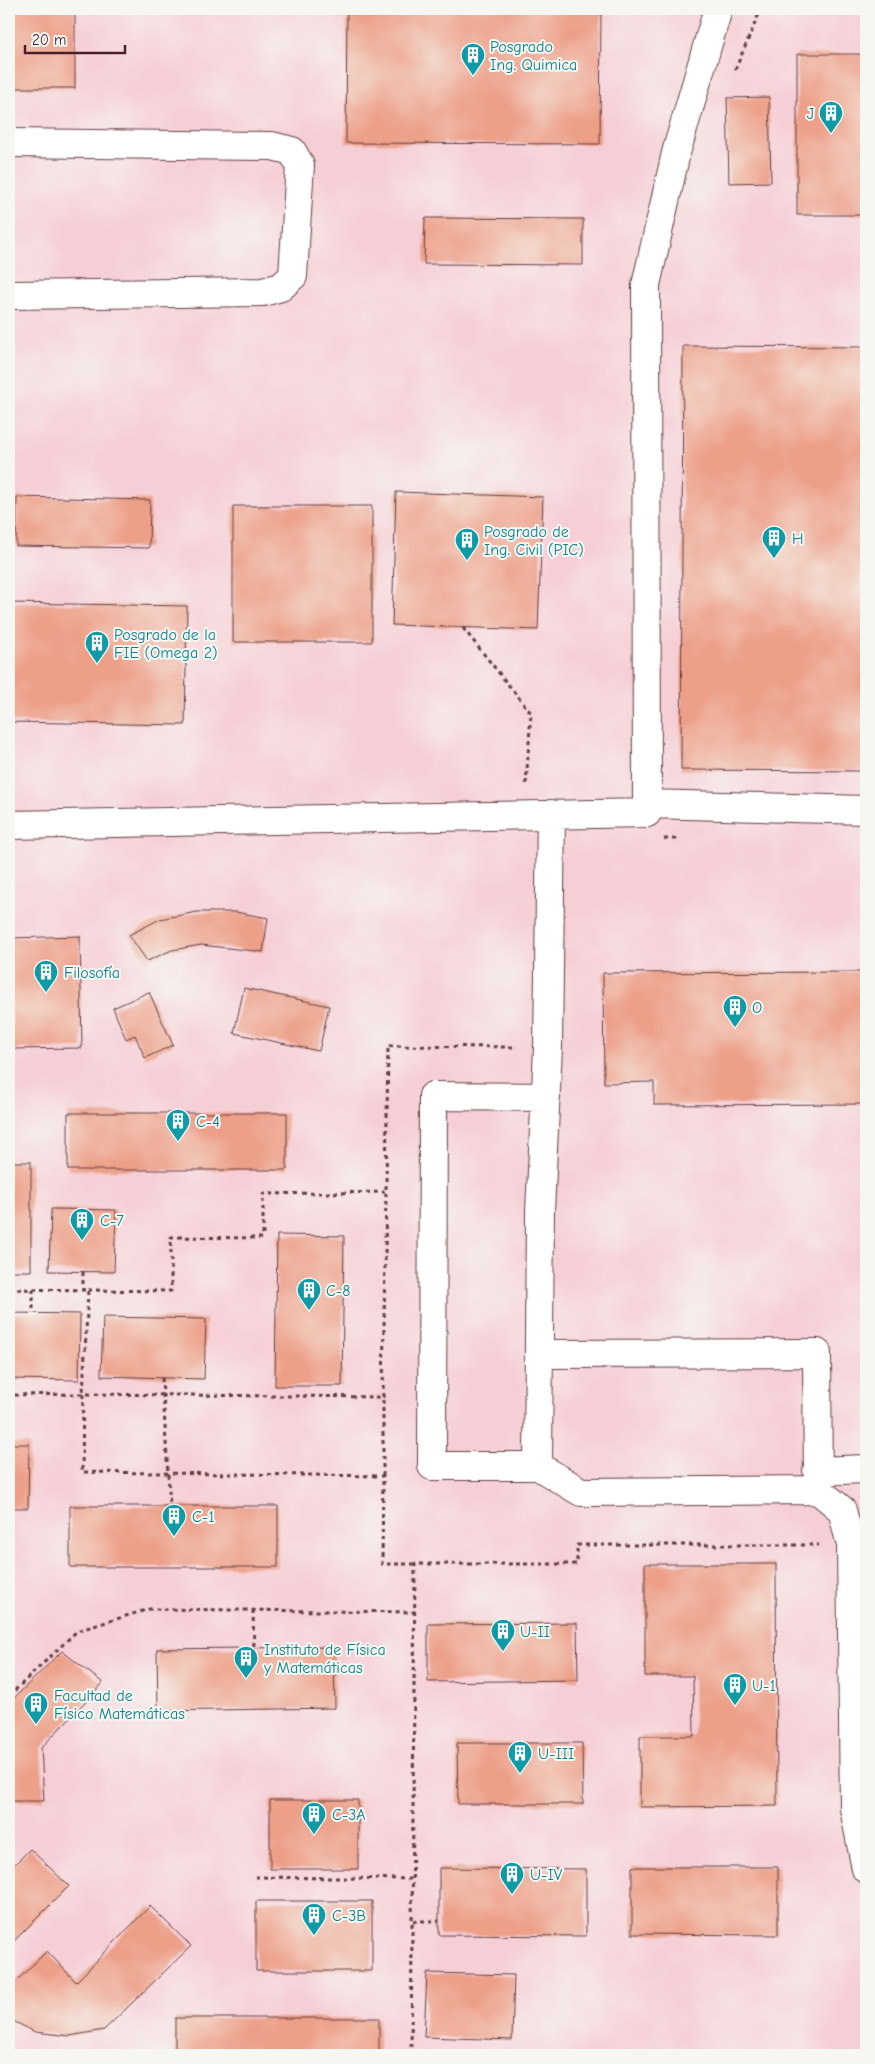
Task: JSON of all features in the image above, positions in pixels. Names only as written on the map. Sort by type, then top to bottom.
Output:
[{"type":"lane","points":[[9,824],[648,813],[646,285],[676,153],[718,9]]},
{"type":"lane","points":[[9,143],[272,146],[292,151],[300,166],[293,276],[281,287],[263,292],[9,295]]},
{"type":"lane","points":[[648,804],[866,810]]},
{"type":"lane","points":[[538,814],[548,1048],[540,1211],[538,1466]]},
{"type":"lane","points":[[546,1097],[433,1096],[432,1466],[538,1466],[581,1492],[817,1481],[866,1468]]},
{"type":"lane","points":[[539,1354],[817,1353],[817,1481],[842,1510],[851,1546],[854,1808],[866,1869]]},
{"type":"path","points":[[463,628],[532,713],[538,814]]},
{"type":"path","points":[[655,839],[675,839],[675,805]]},
{"type":"path","points":[[548,1048],[388,1046],[382,1564],[577,1564],[577,1545],[851,1546]]},
{"type":"path","points":[[9,1289],[171,1290],[171,1237],[263,1238],[263,1194],[386,1192]]},
{"type":"path","points":[[83,1272],[83,1290]]},
{"type":"path","points":[[33,1289],[33,1313]]},
{"type":"path","points":[[88,1290],[83,1394],[82,1472],[383,1476]]},
{"type":"path","points":[[162,1378],[170,1473],[170,1506]]},
{"type":"path","points":[[9,1395],[83,1394],[384,1398]]},
{"type":"path","points":[[411,2055],[416,1564]]},
{"type":"path","points":[[9,1696],[77,1631],[149,1609],[416,1612]]},
{"type":"path","points":[[253,1610],[254,1648]]},
{"type":"path","points":[[255,1878],[413,1879]]},
{"type":"path","points":[[413,1921],[439,1921]]},
{"type":"shaded area","points":[[9,9],[866,9],[866,2055],[9,2055]]},
{"type":"building","points":[[9,9],[75,9],[75,88],[9,88]]},
{"type":"building","name":"Posgrado Ing. Quimica","points":[[347,9],[601,9],[600,144],[346,143]]},
{"type":"building","name":"J","points":[[797,54],[866,54],[866,215],[797,215]]},
{"type":"building","points":[[769,97],[771,182],[729,183],[727,98]]},
{"type":"building","points":[[425,218],[583,219],[583,265],[424,264]]},
{"type":"building","name":"H","points":[[683,346],[866,347],[866,771],[681,770]]},
{"type":"building","name":"Posgrado de Ing. Civil (PIC)","points":[[396,492],[543,497],[538,630],[392,625]]},
{"type":"building","points":[[17,497],[150,500],[149,548],[16,546]]},
{"type":"building","points":[[233,506],[372,506],[372,642],[233,642]]},
{"type":"building","name":"Posgrado de la FIE (Omega 2)","points":[[9,603],[187,606],[185,725],[9,722]]},
{"type":"building","points":[[197,912],[236,912],[268,918],[263,952],[201,945],[172,950],[147,961],[129,935],[160,919]]},
{"type":"building","name":"Filosofía","points":[[80,936],[82,1048],[12,1049],[10,938]]},
{"type":"building","name":"O","points":[[866,972],[866,1104],[654,1105],[654,1082],[604,1083],[603,973]]},
{"type":"building","points":[[244,988],[329,1006],[319,1051],[234,1033]]},
{"type":"building","points":[[149,992],[173,1045],[145,1058],[135,1035],[126,1039],[113,1008]]},
{"type":"building","name":"C-4","points":[[68,1113],[287,1113],[287,1170],[68,1170]]},
{"type":"building","points":[[9,1162],[31,1162],[31,1271],[9,1271]]},
{"type":"building","name":"C-7","points":[[51,1209],[116,1210],[114,1272],[49,1271]]},
{"type":"building","name":"C-8","points":[[277,1235],[344,1236],[342,1386],[275,1386]]},
{"type":"building","points":[[9,1313],[80,1314],[79,1380],[9,1379]]},
{"type":"building","points":[[103,1317],[206,1319],[204,1379],[101,1376]]},
{"type":"building","points":[[9,1444],[29,1444],[28,1508],[9,1508]]},
{"type":"building","name":"C-1","points":[[70,1506],[278,1506],[278,1567],[70,1567]]},
{"type":"building","name":"U-1","points":[[645,1564],[776,1564],[777,1806],[640,1807],[640,1736],[694,1736],[693,1676],[645,1676]]},
{"type":"building","name":"U-II","points":[[577,1623],[578,1680],[428,1682],[428,1624]]},
{"type":"building","name":"Instituto de Física y Matemáticas","points":[[334,1647],[335,1708],[158,1711],[157,1649]]},
{"type":"building","name":"Facultad de Físico Matemáticas","points":[[62,1651],[103,1683],[41,1748],[44,1801],[9,1801],[9,1703]]},
{"type":"building","name":"U-III","points":[[457,1743],[582,1743],[583,1804],[458,1804]]},
{"type":"building","name":"C-3A","points":[[270,1800],[358,1800],[358,1869],[270,1869]]},
{"type":"building","points":[[30,1849],[69,1886],[9,1946],[9,1870]]},
{"type":"building","points":[[632,1867],[778,1867],[778,1935],[632,1934]]},
{"type":"building","name":"U-IV","points":[[439,1868],[586,1869],[586,1936],[439,1935]]},
{"type":"building","name":"C-3B","points":[[256,1901],[372,1901],[372,1971],[256,1971]]},
{"type":"building","points":[[150,1906],[191,1946],[104,2030],[70,2036],[35,2032],[9,2019],[9,1988],[47,1951],[76,1982]]},
{"type":"building","points":[[427,1973],[514,1975],[512,2040],[424,2037]]},
{"type":"building","points":[[175,2018],[379,2018],[379,2055],[175,2055]]},
{"type":"place","name":"Posgrado Ing. Quimica","points":[[473,76]]},
{"type":"place","name":"J","points":[[831,134]]},
{"type":"place","name":"H","points":[[774,559]]},
{"type":"place","name":"Posgrado de Ing. Civil (PIC)","points":[[467,561]]},
{"type":"place","name":"Posgrado de la FIE (Omega 2)","points":[[97,664]]},
{"type":"place","name":"Filosofía","points":[[46,993]]},
{"type":"place","name":"O","points":[[735,1028]]},
{"type":"place","name":"C-4","points":[[178,1142]]},
{"type":"place","name":"C-7","points":[[82,1241]]},
{"type":"place","name":"C-8","points":[[309,1311]]},
{"type":"place","name":"C-1","points":[[174,1537]]},
{"type":"place","name":"U-II","points":[[503,1652]]},
{"type":"place","name":"Instituto de Física y Matemáticas","points":[[246,1679]]},
{"type":"place","name":"U-1","points":[[735,1706]]},
{"type":"place","name":"Facultad de Físico Matemáticas","points":[[36,1725]]},
{"type":"place","name":"U-III","points":[[520,1774]]},
{"type":"place","name":"C-3A","points":[[314,1835]]},
{"type":"place","name":"U-IV","points":[[512,1895]]},
{"type":"place","name":"C-3B","points":[[314,1936]]}]
